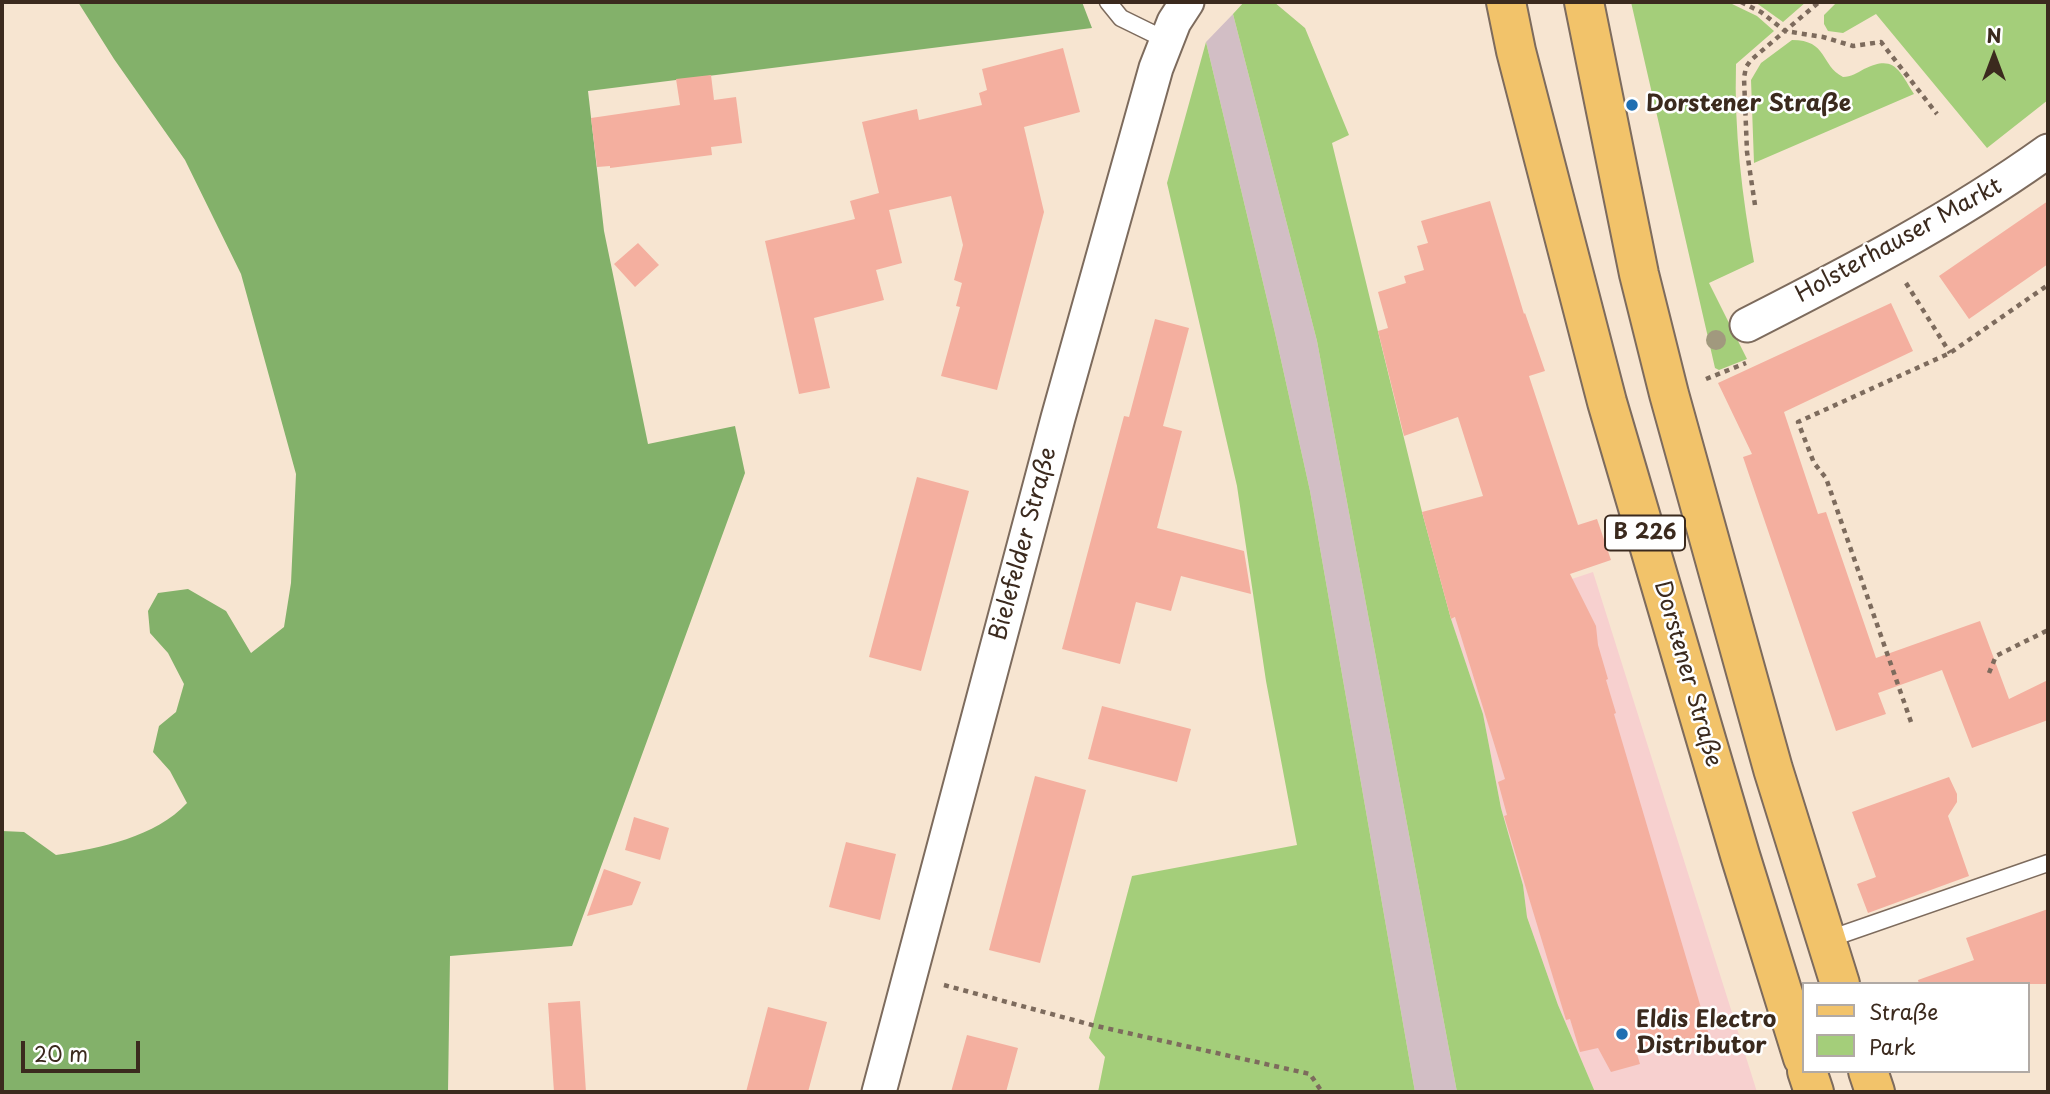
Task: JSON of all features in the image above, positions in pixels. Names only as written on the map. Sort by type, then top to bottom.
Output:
[{"type":"main road","name":"Dorstener Straße","points":[[1506,2],[1516,51],[1607,402],[1740,855],[1801,1052]]},
{"type":"main road","name":"B 226","points":[[1584,2],[1639,274],[1669,394],[1773,769],[1839,982]]},
{"type":"main road","points":[[1808,1073],[1814,1092]]},
{"type":"main road","points":[[1869,1073],[1874,1092]]},
{"type":"street","name":"Bielefelder Straße","points":[[878,1092],[1061,407],[1156,68],[1166,40],[1187,2]]},
{"type":"street","name":"Holsterhauser Markt","points":[[1747,325],[1886,253],[1992,191],[2048,151]]},
{"type":"lane","points":[[1108,2],[1121,18],[1166,40]]},
{"type":"lane","points":[[1826,940],[2048,863]]},
{"type":"path","points":[[1741,2],[1762,12],[1785,31],[1823,37],[1853,46],[1881,42],[1937,114]]},
{"type":"path","points":[[1755,205],[1747,152],[1744,78],[1746,67],[1819,2]]},
{"type":"path","points":[[1886,253],[1950,353]]},
{"type":"path","points":[[1911,722],[1826,478],[1814,463],[1798,422],[1950,353],[2048,285]]},
{"type":"path","points":[[1669,394],[1756,359],[1747,325]]},
{"type":"path","points":[[1989,673],[1996,656],[2048,630]]},
{"type":"path","points":[[910,975],[1092,1025],[1311,1074],[1322,1092]]},
{"type":"shaded area","points":[[1233,14],[1317,341],[1457,1092],[1415,1092],[1310,491],[1206,42]]},
{"type":"shaded area","points":[[1593,572],[1757,1092],[1595,1092],[1558,1005],[1527,917],[1523,885],[1501,808],[1483,714],[1451,619]]},
{"type":"green space","points":[[78,2],[1082,2],[1092,28],[588,91],[604,231],[648,444],[735,426],[745,473],[572,946],[450,956],[448,1092],[2,1092],[2,831],[24,832],[56,855],[91,849],[144,833],[174,815],[187,803],[170,771],[153,752],[159,726],[176,712],[184,684],[168,653],[150,633],[148,611],[158,593],[188,589],[226,611],[251,653],[284,627],[291,583],[296,474],[241,274],[185,160],[114,59]]},
{"type":"green space","points":[[1244,2],[1274,2],[1305,28],[1349,135],[1332,143],[1422,512],[1451,619],[1483,714],[1501,808],[1523,885],[1527,917],[1558,1005],[1595,1092],[1457,1092],[1317,341],[1233,14]]},
{"type":"green space","points":[[1631,2],[1730,3],[1757,16],[1774,31],[1736,64],[1740,163],[1754,262],[1709,283],[1747,359],[1719,370],[1715,368]]},
{"type":"green space","points":[[1755,2],[1806,2],[1783,22]]},
{"type":"green space","points":[[1837,2],[2048,2],[2048,100],[1987,148],[1876,14],[1843,33],[1828,31],[1824,24],[1824,15]]},
{"type":"green space","points":[[1792,40],[1812,44],[1843,77],[1874,65],[1889,64],[1895,67],[1914,94],[1754,163],[1751,80],[1761,63]]},
{"type":"green space","points":[[1206,42],[1310,491],[1415,1092],[1098,1092],[1105,1057],[1089,1038],[1132,876],[1297,845],[1266,681],[1237,486],[1167,183]]},
{"type":"building","points":[[1063,48],[1080,112],[1024,127],[1044,212],[997,390],[941,376],[960,307],[956,306],[962,283],[954,280],[963,245],[951,196],[889,210],[902,263],[876,270],[884,300],[814,318],[830,388],[799,394],[765,241],[855,219],[850,201],[879,193],[862,122],[917,109],[919,120],[982,105],[979,93],[987,90],[982,69]]},
{"type":"building","points":[[711,75],[714,100],[736,97],[742,143],[711,147],[712,155],[610,168],[597,167],[591,118],[680,105],[676,79]]},
{"type":"building","points":[[1490,201],[1524,314],[1545,371],[1529,376],[1578,525],[1597,519],[1611,560],[1570,574],[1596,626],[1598,645],[1608,679],[1606,680],[1616,713],[1614,714],[1709,1035],[1637,1054],[1640,1064],[1611,1072],[1598,1048],[1580,1052],[1570,1019],[1566,1020],[1504,816],[1507,815],[1498,782],[1505,779],[1455,617],[1451,619],[1422,512],[1483,496],[1458,417],[1404,436],[1378,331],[1388,328],[1378,292],[1406,283],[1404,276],[1424,270],[1417,246],[1428,243],[1421,221]]},
{"type":"building","points":[[2048,201],[2048,264],[1969,319],[1939,276]]},
{"type":"building","points":[[638,243],[659,265],[635,287],[614,264]]},
{"type":"building","points":[[1891,303],[1913,351],[1784,412],[1818,514],[1826,512],[1876,658],[1980,621],[2009,699],[2048,680],[2048,720],[1972,748],[1942,670],[1878,693],[1886,714],[1836,731],[1743,457],[1752,454],[1718,383]]},
{"type":"building","points":[[1155,319],[1189,328],[1163,426],[1182,431],[1157,528],[1244,551],[1251,594],[1181,576],[1171,611],[1136,602],[1120,664],[1062,649],[1124,416],[1129,417]]},
{"type":"building","points":[[917,477],[969,491],[921,671],[869,657]]},
{"type":"building","points":[[1102,706],[1191,729],[1177,782],[1088,759]]},
{"type":"building","points":[[1035,776],[1086,790],[1040,963],[989,950]]},
{"type":"building","points":[[1949,777],[1957,794],[1957,802],[1948,816],[1969,876],[1868,913],[1857,884],[1876,877],[1852,812]]},
{"type":"building","points":[[634,817],[669,828],[660,860],[625,850]]},
{"type":"building","points":[[846,842],[896,854],[880,920],[829,907]]},
{"type":"building","points":[[604,869],[641,882],[632,905],[587,916]]},
{"type":"building","points":[[2048,909],[2048,984],[1918,982],[1974,960],[1966,938]]},
{"type":"building","points":[[580,1001],[586,1092],[554,1092],[548,1003]]},
{"type":"building","points":[[768,1007],[827,1022],[808,1092],[746,1092]]},
{"type":"building","points":[[967,1035],[1018,1048],[1006,1092],[951,1092]]},
{"type":"place","name":"Dorstener Straße","points":[[1632,105]]},
{"type":"place","name":"Eldis Electro Distributor","points":[[1622,1034]]}]
